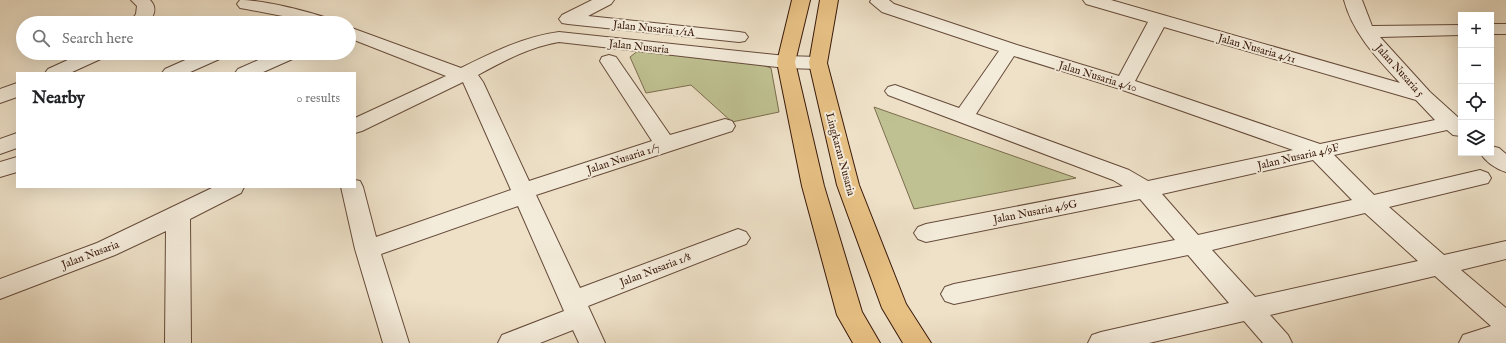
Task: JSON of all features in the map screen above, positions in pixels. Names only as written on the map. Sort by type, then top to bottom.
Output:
[{"type":"main road","points":[[801,0],[786,62],[813,186],[850,315],[866,343]]},
{"type":"main road","name":"Lingkaran Nusaria","points":[[829,0],[818,63],[848,185],[895,308],[918,343]]},
{"type":"street","points":[[140,0],[146,6],[144,16]]},
{"type":"street","points":[[543,38],[553,28],[605,0]]},
{"type":"street","name":"Jalan Nusaria 4/11","points":[[1092,0],[1150,11],[1422,96]]},
{"type":"street","name":"Jalan Nusaria 5","points":[[1353,0],[1355,11],[1367,32],[1379,48],[1422,96],[1456,127]]},
{"type":"street","name":"Jalan Nusaria 4/10","points":[[880,1],[888,8],[1010,49],[1124,84],[1317,151]]},
{"type":"street","points":[[246,4],[302,15]]},
{"type":"street","points":[[1124,84],[1150,11]]},
{"type":"street","name":"Jalan Nusaria 1/1A","points":[[568,19],[739,37]]},
{"type":"street","points":[[1494,29],[1506,29]]},
{"type":"street","points":[[1367,32],[1458,30]]},
{"type":"street","points":[[356,35],[464,74],[473,82],[592,343]]},
{"type":"street","name":"Jalan Nusaria","points":[[356,126],[464,74],[515,47],[543,38],[559,37],[786,62],[818,63]]},
{"type":"street","points":[[964,116],[1010,49]]},
{"type":"street","points":[[57,72],[83,60]]},
{"type":"street","points":[[174,72],[201,60]]},
{"type":"street","points":[[247,72],[274,60]]},
{"type":"street","points":[[609,61],[665,144]]},
{"type":"street","points":[[0,97],[16,90]]},
{"type":"street","points":[[895,90],[1121,175],[1145,190],[1279,343]]},
{"type":"street","name":"Jalan Nusaria 1/7","points":[[367,249],[665,144],[725,126]]},
{"type":"street","name":"Jalan Nusaria 4/9F","points":[[1145,190],[1317,151],[1456,127]]},
{"type":"street","points":[[0,147],[16,140]]},
{"type":"street","points":[[1317,151],[1370,204],[1506,324]]},
{"type":"street","points":[[1494,155],[1506,165]]},
{"type":"street","points":[[0,170],[16,164]]},
{"type":"street","points":[[954,294],[1193,245],[1480,178]]},
{"type":"street","name":"Jalan Nusaria","points":[[0,289],[106,249],[231,188]]},
{"type":"street","points":[[352,188],[367,249],[396,343]]},
{"type":"street","name":"Jalan Nusaria 4/9G","points":[[926,233],[1145,190]]},
{"type":"street","points":[[178,215],[178,343]]},
{"type":"street","name":"Jalan Nusaria 1/8","points":[[511,343],[576,309],[738,238]]},
{"type":"street","points":[[1101,343],[1506,250]]},
{"type":"street","points":[[1472,343],[1506,333]]},
{"type":"green space","points":[[639,50],[759,64],[771,68],[779,112],[732,122],[691,85],[646,93],[630,57]]},
{"type":"green space","points":[[874,107],[1076,178],[914,209]]}]
